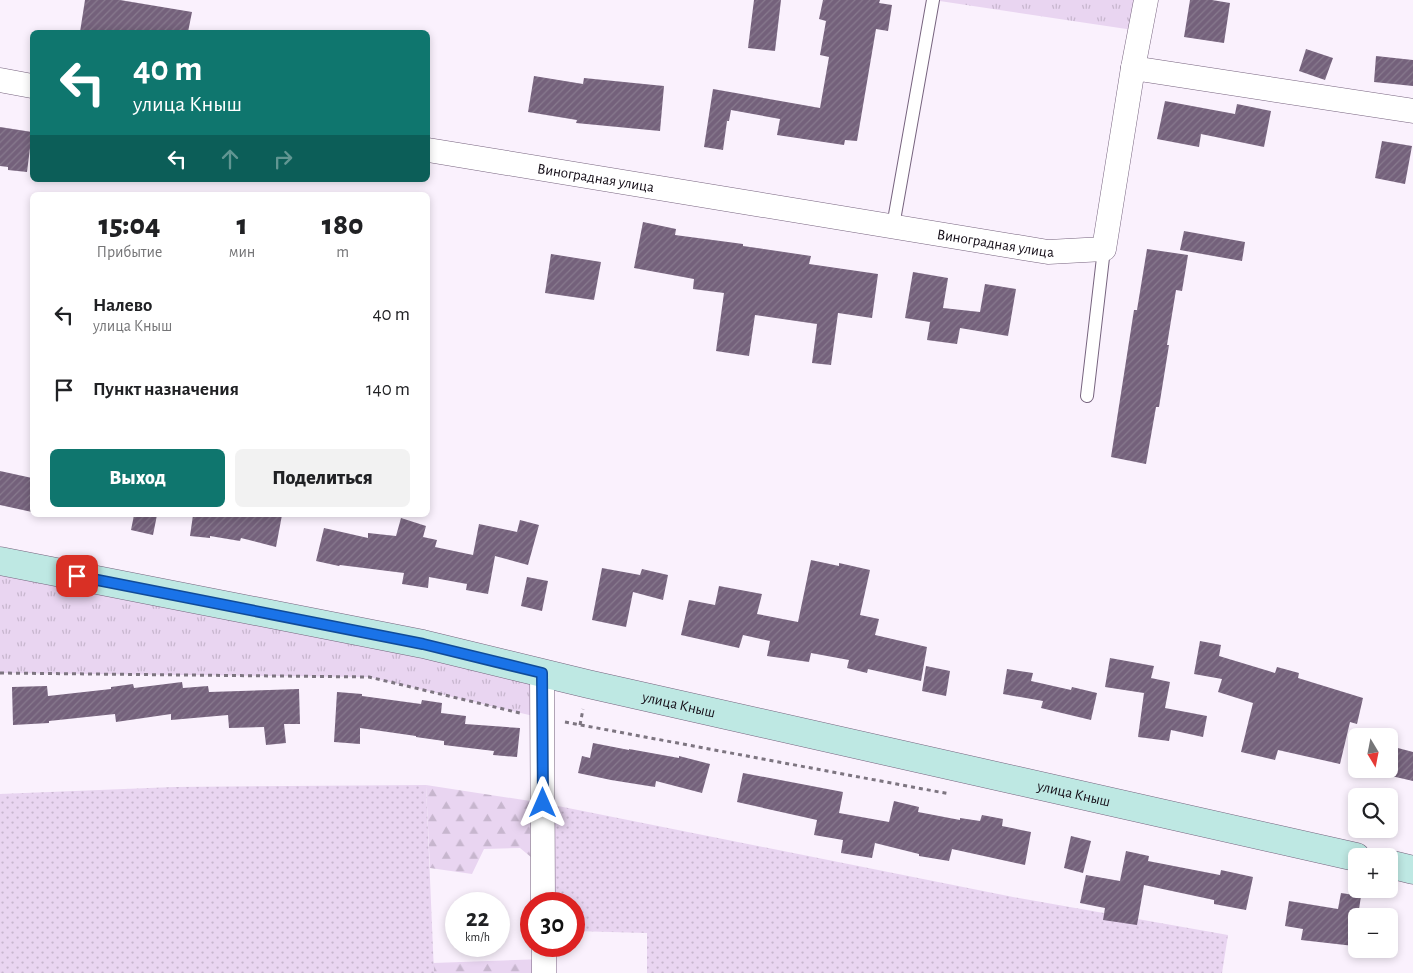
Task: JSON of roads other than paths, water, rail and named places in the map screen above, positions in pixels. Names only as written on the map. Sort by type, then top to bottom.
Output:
[{"type":"street","points":[[1104,249],[1133,68],[1146,0]]},
{"type":"street","points":[[1133,68],[1413,111]]},
{"type":"street","points":[[0,80],[30,86]]},
{"type":"street","name":"Виноградная улица","points":[[430,150],[1048,252],[1104,249]]},
{"type":"street","name":"улица Кныш","points":[[0,560],[413,642],[542,673],[1348,855]]},
{"type":"street","points":[[542,673],[543,892]]},
{"type":"street","points":[[1398,866],[1413,870]]},
{"type":"street","points":[[544,957],[544,973]]},
{"type":"lane","points":[[893,226],[933,0]]},
{"type":"lane","points":[[1087,396],[1104,249]]}]
